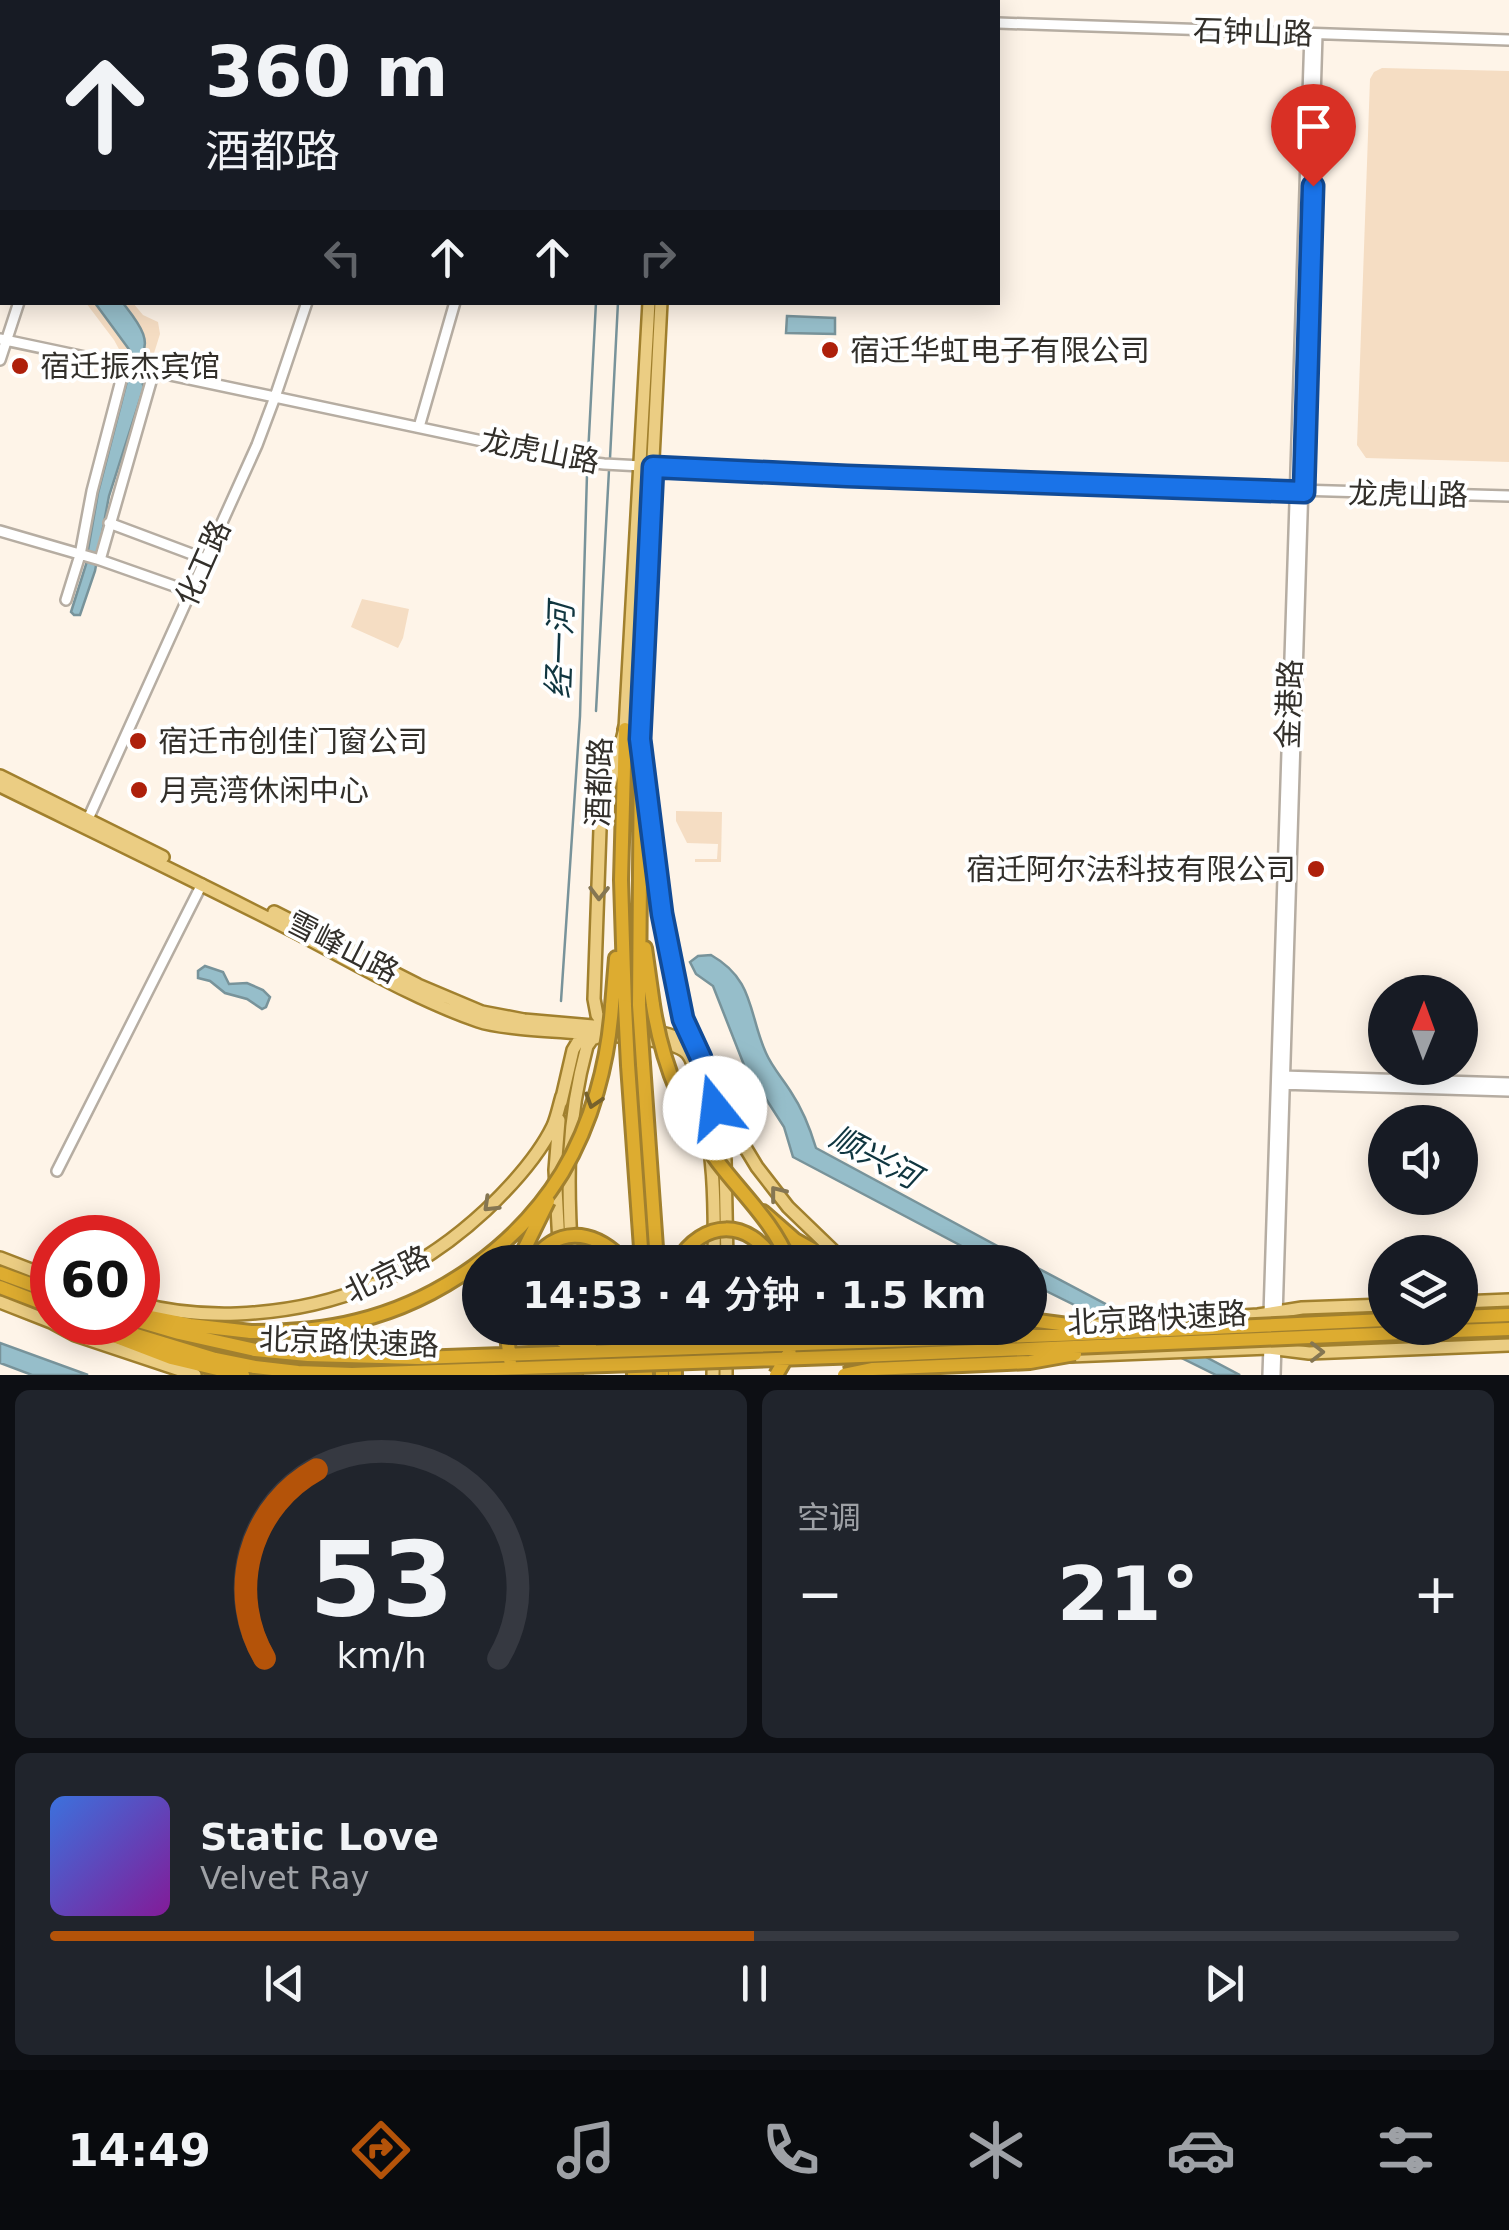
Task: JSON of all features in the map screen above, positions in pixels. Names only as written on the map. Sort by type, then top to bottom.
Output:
[{"type":"highway","name":"酒都路","points":[[625,729],[621,880],[632,1006],[643,1064],[656,1245]]},
{"type":"highway","name":"酒都路","points":[[640,739],[638,892],[628,1065],[641,1245]]},
{"type":"highway","points":[[526,1245],[563,1172],[632,1006]]},
{"type":"highway","points":[[632,1006],[662,1050],[686,1112],[704,1144],[782,1245]]},
{"type":"highway","points":[[160,1321],[251,1332],[310,1330],[388,1311],[422,1297],[477,1264],[509,1237],[563,1172]]},
{"type":"highway","points":[[749,1199],[804,1245]]},
{"type":"highway","points":[[688,1245],[708,1232],[732,1230],[762,1245]]},
{"type":"highway","points":[[548,1245],[570,1236],[596,1239],[608,1245]]},
{"type":"highway","points":[[0,1273],[30,1284]]},
{"type":"highway","points":[[0,1287],[30,1299]]},
{"type":"highway","name":"北京路快速路","points":[[1478,1319],[1507,1322]]},
{"type":"highway","name":"北京路快速路","points":[[160,1327],[256,1350],[308,1356],[418,1358],[1368,1321]]},
{"type":"highway","points":[[1047,1322],[1168,1330]]},
{"type":"highway","name":"北京路快速路","points":[[160,1342],[249,1371],[352,1374],[1426,1332],[1507,1322]]},
{"type":"highway","points":[[137,1345],[171,1358],[249,1371]]},
{"type":"highway","points":[[509,1345],[514,1375]]},
{"type":"highway","points":[[576,1345],[627,1352]]},
{"type":"highway","points":[[633,1345],[634,1375]]},
{"type":"highway","points":[[645,1345],[646,1375]]},
{"type":"highway","points":[[661,1345],[662,1375]]},
{"type":"highway","points":[[674,1345],[675,1375]]},
{"type":"highway","points":[[668,1350],[695,1345]]},
{"type":"highway","points":[[776,1375],[790,1345]]},
{"type":"highway","points":[[844,1375],[873,1369],[1030,1362],[1122,1345]]},
{"type":"highway","points":[[884,1375],[927,1366]]},
{"type":"main road","name":"酒都路","points":[[640,739],[649,305]]},
{"type":"main road","name":"酒都路","points":[[625,729],[661,305]]},
{"type":"main road","points":[[571,1245],[568,1146],[574,1101],[587,1046],[604,1031],[594,1008],[593,987],[600,829],[625,729]]},
{"type":"main road","points":[[640,739],[656,881],[683,1019],[717,1101],[757,1167],[788,1207],[827,1245]]},
{"type":"main road","name":"雪峰山路","points":[[0,776],[456,1002],[501,1016],[577,1030]]},
{"type":"main road","name":"雪峰山路","points":[[0,786],[471,1018],[496,1026],[660,1032],[678,1043]]},
{"type":"main road","points":[[559,1245],[555,1170],[562,1096],[577,1030],[593,987]]},
{"type":"main road","points":[[683,1019],[678,1043],[691,1060],[708,1125],[714,1173],[714,1245]]},
{"type":"main road","points":[[678,1043],[701,1058]]},
{"type":"main road","points":[[709,1081],[725,1160],[727,1245]]},
{"type":"main road","name":"北京路","points":[[160,1307],[183,1312],[264,1313],[340,1299],[417,1264],[458,1236],[499,1198],[554,1124],[562,1096]]},
{"type":"main road","points":[[0,1258],[30,1270]]},
{"type":"main road","points":[[1478,1301],[1509,1300]]},
{"type":"main road","points":[[0,1302],[144,1360],[195,1375]]},
{"type":"main road","points":[[1047,1328],[1368,1305]]},
{"type":"main road","points":[[563,1345],[564,1375]]},
{"type":"main road","points":[[575,1345],[576,1375]]},
{"type":"main road","points":[[713,1375],[714,1345]]},
{"type":"main road","points":[[726,1345],[726,1375]]},
{"type":"main road","points":[[872,1375],[915,1365],[965,1361],[1509,1345]]},
{"type":"street","name":"石钟山路","points":[[1000,24],[1509,40]]},
{"type":"street","name":"金港路","points":[[1272,1375],[1314,34]]},
{"type":"street","points":[[0,360],[3,339],[18,305]]},
{"type":"street","name":"化工路","points":[[88,819],[257,445],[305,305]]},
{"type":"street","points":[[420,427],[453,305]]},
{"type":"street","name":"龙虎山路","points":[[3,339],[604,464],[865,477],[1509,496]]},
{"type":"street","points":[[66,600],[125,365]]},
{"type":"street","points":[[100,560],[154,371]]},
{"type":"street","points":[[110,523],[206,559]]},
{"type":"street","points":[[0,530],[191,592]]},
{"type":"street","points":[[57,1172],[202,884]]},
{"type":"street","points":[[1280,1080],[1509,1083]]},
{"type":"street","points":[[1280,1080],[1509,1091]]},
{"type":"shaded area","points":[[1382,68],[1509,71],[1509,462],[1366,458],[1357,445],[1370,79]]},
{"type":"shaded area","points":[[88,305],[135,305],[143,315],[158,322],[160,334],[150,366],[126,362]]},
{"type":"shaded area","points":[[362,599],[409,609],[398,648],[351,627]]},
{"type":"shaded area","points":[[676,811],[722,812],[721,862],[695,862],[717,859],[718,844],[687,843],[676,821]]},
{"type":"water","points":[[96,305],[124,305],[138,324],[145,339],[145,347],[136,361],[144,387],[109,496],[95,571],[80,615],[74,615],[71,612],[89,555],[98,493],[133,358]]},
{"type":"water","points":[[787,316],[835,318],[835,334],[786,333]]},
{"type":"water","points":[[711,955],[736,975],[743,986],[766,1053],[799,1106],[816,1148],[996,1245],[960,1245],[793,1157],[784,1127],[744,1065],[713,986],[696,974],[690,962],[698,956]]},
{"type":"water","points":[[205,966],[223,972],[229,984],[247,983],[263,990],[270,997],[266,1007],[262,1009],[198,978],[198,971]]},
{"type":"water","points":[[1047,1273],[1240,1375],[1216,1375],[1047,1291]]},
{"type":"water","points":[[0,1343],[88,1375],[32,1375],[0,1363]]},
{"type":"waterway","name":"经一河","points":[[561,1001],[580,716],[596,305]]},
{"type":"waterway","name":"经一河","points":[[610,458],[618,305]]},
{"type":"waterway","name":"经一河","points":[[596,711],[609,470]]},
{"type":"place","name":"宿迁华虹电子有限公司","points":[[830,350]]},
{"type":"place","name":"宿迁振杰宾馆","points":[[20,366]]},
{"type":"place","name":"宿迁市创佳门窗公司","points":[[138,741]]},
{"type":"place","name":"月亮湾休闲中心","points":[[139,790]]},
{"type":"place","name":"宿迁阿尔法科技有限公司","points":[[1316,869]]},
{"type":"route","points":[[715,1108],[701,1058],[683,1019],[656,881],[640,739],[653,467],[1304,492],[1313,186]]},
{"type":"water label","name":"顺兴河","points":[[875,1157]]}]
